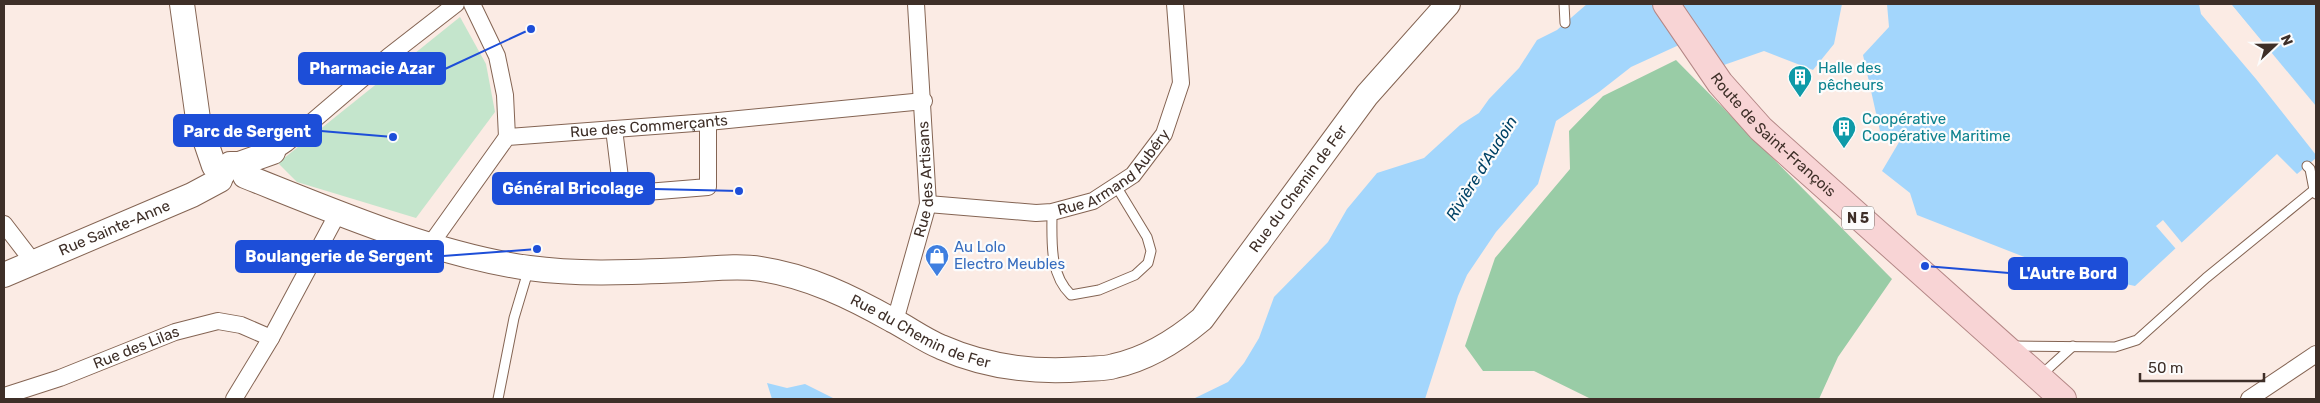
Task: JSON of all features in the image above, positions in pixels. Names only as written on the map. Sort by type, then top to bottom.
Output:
[{"type":"main road","points":[[182,4],[198,119],[233,175]]},
{"type":"main road","name":"Rue du Chemin de Fer","points":[[233,175],[430,244],[490,260],[530,268],[621,272],[758,268],[795,276],[857,300],[938,346],[974,360],[1031,370],[1114,367],[1176,340],[1202,319],[1367,95],[1448,4]]},
{"type":"main road","name":"Route de Saint-François","points":[[1671,11],[1720,84],[1761,129],[2063,399]]},
{"type":"main road","name":"Rue Sainte-Anne","points":[[4,276],[192,195],[233,175],[273,152]]},
{"type":"street","points":[[273,152],[456,4]]},
{"type":"street","points":[[430,244],[507,137],[505,95],[497,56],[472,4]]},
{"type":"street","name":"Rue des Artisans","points":[[895,321],[928,204],[924,101],[916,4]]},
{"type":"street","name":"Rue Armand Aubéry","points":[[928,204],[1036,213],[1052,212],[1093,201],[1134,175],[1164,134],[1181,83],[1175,4]]},
{"type":"street","name":"Rue des Commerçants","points":[[507,137],[708,122],[924,101]]},
{"type":"street","points":[[614,129],[622,194],[708,187],[708,122]]},
{"type":"street","points":[[234,399],[271,338],[338,213]]},
{"type":"street","points":[[4,224],[34,263]]},
{"type":"street","name":"Rue des Lilas","points":[[4,396],[60,378],[175,332],[218,321],[240,325],[271,338]]},
{"type":"street","points":[[2249,399],[2316,354]]},
{"type":"lane","points":[[1564,4],[1565,23]]},
{"type":"lane","points":[[2002,346],[2115,347],[2137,340],[2206,278],[2315,192],[2308,166]]},
{"type":"lane","points":[[1052,212],[1055,270],[1061,285],[1071,295],[1099,290],[1135,275],[1148,264],[1151,251],[1147,237],[1116,186]]},
{"type":"lane","points":[[498,399],[514,318],[530,268]]},
{"type":"lane","points":[[2038,378],[2073,346]]},
{"type":"green space","points":[[460,17],[486,64],[495,112],[416,218],[297,182],[278,163]]},
{"type":"green space","points":[[1676,60],[1892,279],[1838,357],[1819,399],[1591,399],[1534,371],[1483,371],[1465,346],[1495,258],[1570,169],[1569,131],[1603,96]]},
{"type":"water","name":"Rivière d'Audoin","points":[[1587,4],[1842,4],[1834,44],[1813,70],[1764,51],[1721,66],[1679,45],[1631,67],[1599,92],[1556,121],[1538,184],[1496,232],[1467,275],[1458,296],[1425,399],[1193,399],[1228,382],[1244,363],[1259,338],[1274,297],[1328,242],[1347,209],[1377,173],[1424,158],[1460,125],[1479,113],[1489,99],[1519,68],[1537,40],[1557,30]]},
{"type":"water","points":[[1887,4],[2199,4],[2201,14],[2256,79],[2316,155],[2316,158],[2297,174],[2277,154],[2135,286],[2055,269],[1917,215],[1910,193],[1882,171],[1905,132],[1880,131],[1863,55],[1889,27]]},
{"type":"water","points":[[2231,4],[2316,4],[2316,106]]},
{"type":"water","points":[[767,383],[787,388],[805,384],[835,399],[772,399]]},
{"type":"pier","points":[[2228,4],[2231,4],[2316,108],[2314,107]]},
{"type":"pier","points":[[2163,220],[2182,243],[2176,249],[2156,226]]},
{"type":"place","name":"Pharmacie Azar","points":[[531,29]]},
{"type":"place","name":"Halle des pêcheurs","points":[[1800,98]]},
{"type":"place","name":"Parc de Sergent","points":[[393,137]]},
{"type":"place","name":"Coopérative Coopérative Maritime","points":[[1844,149]]},
{"type":"place","name":"Général Bricolage","points":[[739,191]]},
{"type":"place","name":"Boulangerie de Sergent","points":[[537,249]]},
{"type":"place","name":"L'Autre Bord","points":[[1925,266]]},
{"type":"place","name":"Au Lolo Electro Meubles","points":[[937,277]]}]
